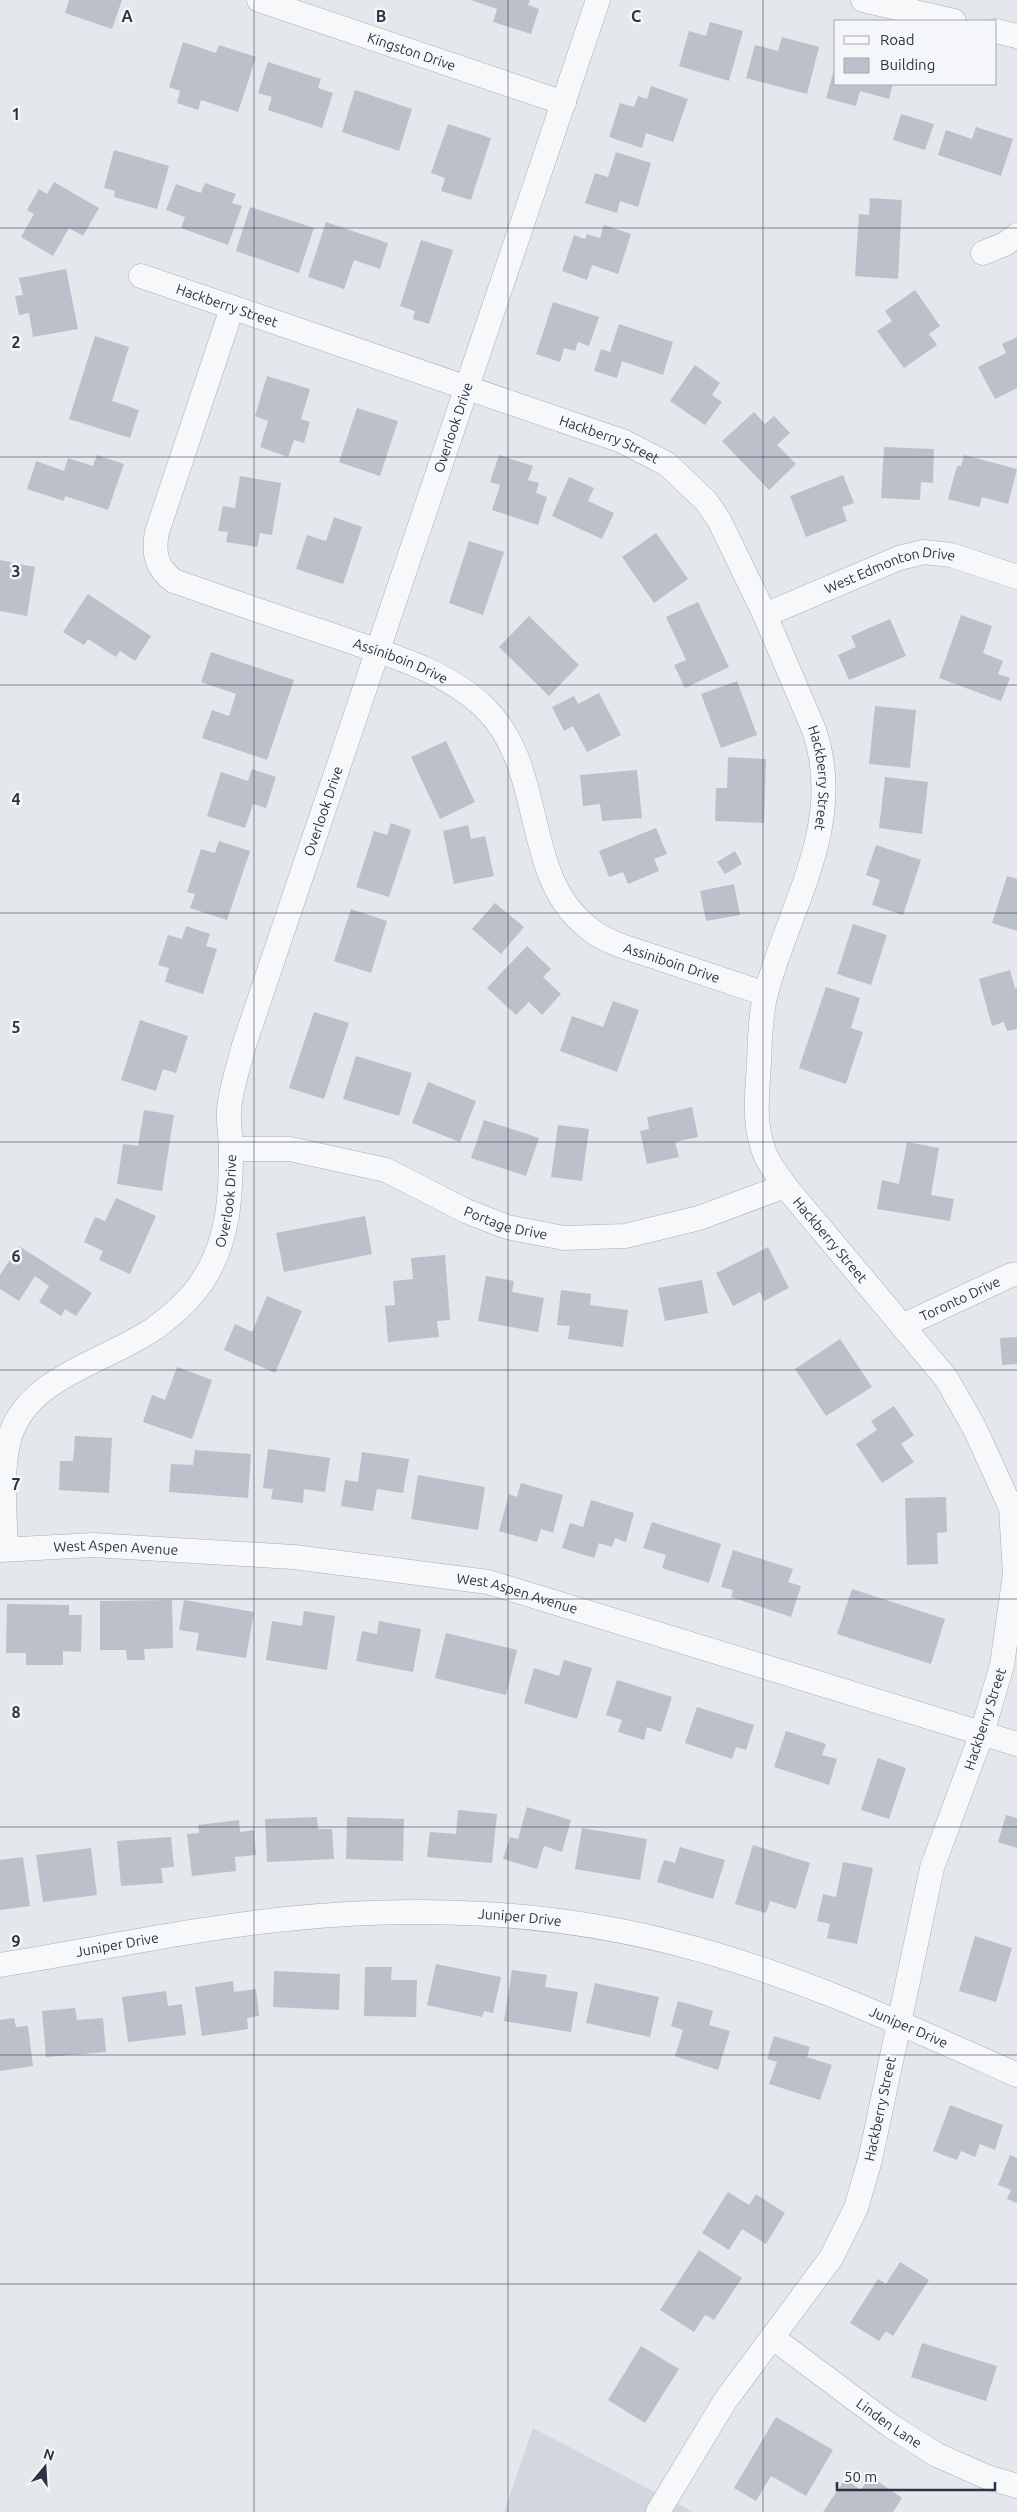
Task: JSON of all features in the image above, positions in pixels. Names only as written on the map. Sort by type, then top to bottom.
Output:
[{"type":"street","name":"Kingston Drive","points":[[259,0],[564,103]]},
{"type":"street","name":"Overlook Drive","points":[[3,1550],[5,1456],[10,1435],[20,1416],[34,1399],[52,1384],[154,1328],[184,1302],[204,1278],[225,1231],[229,1206],[231,1149],[228,1110],[244,1045],[598,0]]},
{"type":"street","points":[[863,0],[950,20]]},
{"type":"street","points":[[997,31],[1017,36]]},
{"type":"street","points":[[983,253],[1005,244],[1017,235]]},
{"type":"street","name":"Hackberry Street","points":[[141,276],[622,441],[667,464],[700,494],[719,520],[765,615],[814,730],[820,747],[825,782],[823,816],[817,844],[766,994],[756,1109],[765,1154],[785,1186],[946,1378],[974,1427],[1011,1508],[1015,1574],[1002,1665],[982,1733],[932,1868],[870,2160],[856,2208],[831,2258],[704,2432],[658,2512]]},
{"type":"street","name":"Assiniboin Drive","points":[[232,308],[157,532],[154,544],[159,567],[174,581],[376,651],[443,677],[465,691],[499,726],[511,744],[527,783],[549,871],[567,906],[588,928],[612,942],[766,994]]},
{"type":"street","name":"West Edmonton Drive","points":[[765,615],[899,558],[917,553],[937,552],[952,555],[1017,577]]},
{"type":"street","name":"Portage Drive","points":[[231,1149],[290,1149],[386,1170],[474,1214],[507,1227],[564,1238],[624,1236],[699,1218],[785,1186]]},
{"type":"street","name":"Toronto Drive","points":[[902,1326],[1011,1274],[1017,1274]]},
{"type":"street","name":"West Aspen Avenue","points":[[3,1550],[93,1545],[294,1557],[488,1582],[1017,1744]]},
{"type":"street","name":"Juniper Drive","points":[[0,1965],[286,1919],[404,1912],[489,1915],[582,1925],[676,1943],[762,1970],[898,2024],[1017,2075]]},
{"type":"street","name":"Linden Lane","points":[[773,2338],[891,2426],[937,2455],[987,2477],[1017,2486]]},
{"type":"shaded area","points":[[533,2428],[693,2512],[504,2512]]},
{"type":"building","points":[[69,0],[122,0],[112,29],[65,13]]},
{"type":"building","points":[[471,0],[530,0],[528,5],[539,9],[531,34],[493,22],[497,9]]},
{"type":"building","points":[[710,22],[743,31],[729,81],[679,66],[689,31],[706,36]]},
{"type":"building","points":[[782,37],[819,47],[807,94],[746,78],[755,45],[778,51]]},
{"type":"building","points":[[183,42],[216,53],[219,45],[256,57],[238,112],[201,100],[198,110],[177,103],[180,91],[169,87]]},
{"type":"building","points":[[268,62],[321,79],[318,88],[333,93],[322,128],[268,110],[272,97],[258,93]]},
{"type":"building","points":[[834,70],[834,85],[893,85],[889,99],[860,91],[856,106],[826,98]]},
{"type":"building","points":[[651,86],[688,99],[673,142],[646,133],[642,148],[609,137],[620,103],[634,107],[638,96],[647,99]]},
{"type":"building","points":[[355,90],[412,109],[399,151],[342,132]]},
{"type":"building","points":[[901,114],[934,124],[925,150],[893,140]]},
{"type":"building","points":[[448,124],[491,138],[471,200],[441,191],[445,178],[431,173]]},
{"type":"building","points":[[976,127],[1013,139],[1001,176],[938,155],[946,130],[972,139]]},
{"type":"building","points":[[114,150],[169,166],[157,209],[114,197],[115,191],[104,188]]},
{"type":"building","points":[[616,152],[651,163],[638,207],[620,201],[617,213],[585,203],[595,173],[608,177]]},
{"type":"building","points":[[54,182],[99,208],[83,236],[69,228],[53,256],[21,237],[34,214],[27,210],[39,189],[47,194]]},
{"type":"building","points":[[205,183],[236,194],[232,203],[242,206],[228,245],[181,228],[185,217],[166,210],[176,184],[201,193]]},
{"type":"building","points":[[870,198],[902,200],[898,279],[855,276],[859,214],[869,215]]},
{"type":"building","points":[[250,207],[314,228],[299,273],[236,251]]},
{"type":"building","points":[[326,222],[388,243],[380,269],[354,260],[344,289],[308,277]]},
{"type":"building","points":[[604,225],[631,234],[618,274],[592,265],[587,280],[562,271],[574,235],[585,239],[587,234],[600,238]]},
{"type":"building","points":[[421,240],[453,250],[429,324],[413,319],[415,311],[400,306]]},
{"type":"building","points":[[66,269],[78,329],[33,337],[29,313],[19,315],[15,296],[23,295],[19,278]]},
{"type":"building","points":[[915,290],[940,326],[929,334],[937,345],[904,368],[877,331],[892,321],[885,311]]},
{"type":"building","points":[[553,302],[599,317],[589,346],[578,342],[575,351],[564,348],[560,362],[536,354]]},
{"type":"building","points":[[619,324],[673,342],[663,375],[622,361],[617,378],[594,371],[601,349],[610,352]]},
{"type":"building","points":[[95,336],[129,347],[112,401],[139,410],[130,438],[69,419]]},
{"type":"building","points":[[1017,337],[1017,388],[995,399],[978,367],[1006,353],[1002,344]]},
{"type":"building","points":[[695,365],[720,383],[712,395],[722,402],[705,425],[670,401]]},
{"type":"building","points":[[267,376],[310,389],[301,419],[310,422],[304,443],[294,440],[288,457],[260,447],[268,421],[255,416]]},
{"type":"building","points":[[357,408],[398,421],[380,476],[339,462]]},
{"type":"building","points":[[754,412],[765,424],[774,416],[790,433],[777,445],[796,464],[769,490],[722,441]]},
{"type":"building","points":[[884,447],[934,449],[933,483],[921,482],[920,500],[881,498]]},
{"type":"building","points":[[97,455],[124,464],[108,510],[65,496],[64,501],[27,489],[36,461],[64,471],[68,458],[93,466]]},
{"type":"building","points":[[499,455],[533,466],[528,480],[539,483],[536,493],[547,497],[538,525],[492,510],[500,485],[490,482]]},
{"type":"building","points":[[964,455],[1017,469],[1008,504],[982,497],[979,507],[948,499],[957,466],[961,466]]},
{"type":"building","points":[[843,475],[854,503],[842,507],[847,521],[806,537],[790,496]]},
{"type":"building","points":[[240,476],[281,483],[272,535],[260,533],[257,547],[226,542],[228,532],[218,531],[223,506],[235,508]]},
{"type":"building","points":[[569,477],[594,488],[588,501],[614,513],[602,539],[552,516]]},
{"type":"building","points":[[334,517],[362,527],[343,584],[296,569],[307,535],[326,541]]},
{"type":"building","points":[[656,533],[688,579],[654,603],[622,557]]},
{"type":"building","points":[[469,541],[504,552],[483,615],[449,603]]},
{"type":"building","points":[[0,560],[35,567],[27,616],[0,611]]},
{"type":"building","points":[[88,594],[151,636],[135,661],[120,651],[116,657],[88,639],[84,645],[63,632]]},
{"type":"building","points":[[698,602],[729,667],[685,688],[674,665],[686,660],[666,617]]},
{"type":"building","points":[[961,615],[992,626],[983,653],[1003,661],[998,674],[1010,678],[1001,701],[939,678]]},
{"type":"building","points":[[529,616],[579,665],[549,696],[499,647]]},
{"type":"building","points":[[890,619],[906,656],[849,680],[838,655],[856,647],[851,636]]},
{"type":"building","points":[[211,652],[294,680],[267,760],[202,738],[212,710],[229,716],[236,694],[201,682]]},
{"type":"building","points":[[737,681],[757,735],[721,748],[701,694]]},
{"type":"building","points":[[599,693],[621,735],[587,752],[573,726],[564,731],[552,707],[574,696],[578,704]]},
{"type":"building","points":[[875,706],[916,710],[910,768],[869,764]]},
{"type":"building","points":[[446,741],[475,802],[440,819],[411,757]]},
{"type":"building","points":[[728,757],[766,759],[764,823],[715,821],[716,788],[727,788]]},
{"type":"building","points":[[252,769],[276,777],[266,808],[253,804],[245,828],[207,816],[221,772],[248,781]]},
{"type":"building","points":[[637,770],[642,818],[602,821],[600,804],[583,806],[580,775]]},
{"type":"building","points":[[885,777],[928,782],[922,834],[879,828]]},
{"type":"building","points":[[391,823],[411,830],[389,897],[356,887],[374,831],[387,835]]},
{"type":"building","points":[[468,825],[471,839],[485,836],[494,876],[454,884],[443,831]]},
{"type":"building","points":[[656,828],[667,854],[654,859],[659,871],[628,884],[623,872],[609,877],[599,851]]},
{"type":"building","points":[[219,841],[250,851],[227,920],[190,908],[195,894],[187,892],[201,849],[215,853]]},
{"type":"building","points":[[876,845],[921,860],[903,915],[872,905],[880,880],[866,875]]},
{"type":"building","points":[[735,851],[742,864],[725,874],[717,862]]},
{"type":"building","points":[[1007,876],[1017,879],[1017,931],[992,923]]},
{"type":"building","points":[[734,884],[740,915],[706,921],[700,891]]},
{"type":"building","points":[[495,903],[524,927],[501,954],[472,929]]},
{"type":"building","points":[[351,909],[387,921],[371,973],[334,961]]},
{"type":"building","points":[[853,924],[887,935],[871,985],[837,974]]},
{"type":"building","points":[[186,926],[210,934],[206,946],[217,949],[203,994],[165,982],[169,968],[158,965],[168,935],[182,939]]},
{"type":"building","points":[[527,946],[551,969],[543,977],[561,994],[542,1015],[529,1002],[516,1015],[487,988]]},
{"type":"building","points":[[1010,970],[1015,988],[1017,988],[1017,1029],[1007,1031],[1004,1022],[992,1026],[979,979]]},
{"type":"building","points":[[826,987],[860,998],[851,1028],[863,1032],[846,1084],[799,1068]]},
{"type":"building","points":[[613,1001],[639,1010],[617,1072],[560,1051],[572,1016],[603,1027]]},
{"type":"building","points":[[314,1012],[349,1023],[324,1099],[289,1088]]},
{"type":"building","points":[[140,1020],[188,1036],[176,1073],[163,1069],[156,1091],[121,1080]]},
{"type":"building","points":[[356,1056],[412,1073],[399,1116],[343,1099]]},
{"type":"building","points":[[428,1082],[476,1101],[460,1142],[412,1123]]},
{"type":"building","points":[[692,1107],[698,1137],[675,1142],[679,1157],[647,1164],[640,1131],[649,1129],[647,1117]]},
{"type":"building","points":[[144,1110],[174,1115],[162,1191],[117,1184],[123,1144],[138,1146]]},
{"type":"building","points":[[484,1120],[539,1138],[526,1176],[471,1158]]},
{"type":"building","points":[[558,1125],[589,1129],[582,1181],[551,1177]]},
{"type":"building","points":[[907,1142],[939,1148],[931,1195],[954,1199],[950,1221],[877,1209],[882,1180],[899,1184]]},
{"type":"building","points":[[116,1198],[156,1216],[130,1274],[99,1260],[103,1251],[84,1242],[95,1217],[105,1221]]},
{"type":"building","points":[[365,1216],[372,1254],[284,1272],[276,1233]]},
{"type":"building","points":[[19,1246],[92,1293],[76,1316],[65,1309],[61,1316],[39,1302],[49,1286],[35,1276],[19,1301],[0,1289],[0,1275]]},
{"type":"building","points":[[768,1247],[789,1288],[764,1301],[760,1292],[733,1306],[716,1273]]},
{"type":"building","points":[[445,1255],[450,1320],[437,1321],[439,1337],[388,1342],[385,1306],[395,1305],[393,1281],[413,1279],[411,1258]]},
{"type":"building","points":[[486,1276],[514,1281],[512,1292],[544,1298],[538,1332],[478,1321]]},
{"type":"building","points":[[702,1280],[708,1313],[665,1321],[658,1288]]},
{"type":"building","points":[[561,1290],[591,1294],[590,1305],[628,1310],[623,1347],[568,1339],[570,1326],[557,1325]]},
{"type":"building","points":[[267,1296],[302,1311],[275,1373],[224,1350],[235,1324],[252,1332]]},
{"type":"building","points":[[1017,1337],[1017,1364],[1002,1365],[1000,1338]]},
{"type":"building","points":[[840,1339],[872,1387],[826,1416],[795,1369]]},
{"type":"building","points":[[177,1367],[212,1380],[192,1439],[143,1422],[152,1395],[165,1400]]},
{"type":"building","points":[[894,1406],[914,1435],[901,1444],[914,1462],[882,1483],[856,1444],[877,1430],[871,1421]]},
{"type":"building","points":[[75,1436],[112,1438],[109,1493],[59,1490],[60,1461],[73,1461]]},
{"type":"building","points":[[268,1449],[330,1458],[325,1492],[304,1489],[303,1503],[271,1499],[273,1489],[263,1488]]},
{"type":"building","points":[[195,1450],[251,1454],[248,1498],[169,1492],[171,1464],[193,1465]]},
{"type":"building","points":[[362,1452],[409,1459],[403,1493],[377,1489],[373,1511],[341,1506],[345,1480],[358,1482]]},
{"type":"building","points":[[418,1475],[485,1487],[478,1530],[411,1519]]},
{"type":"building","points":[[521,1483],[563,1495],[553,1533],[541,1529],[537,1542],[499,1531],[509,1494],[517,1497]]},
{"type":"building","points":[[946,1497],[947,1532],[937,1533],[938,1564],[907,1565],[905,1498]]},
{"type":"building","points":[[591,1500],[634,1513],[626,1542],[615,1538],[612,1547],[599,1543],[594,1558],[562,1548],[570,1523],[583,1527]]},
{"type":"building","points":[[652,1522],[721,1544],[709,1583],[662,1568],[666,1555],[643,1548]]},
{"type":"building","points":[[733,1550],[793,1569],[788,1582],[801,1586],[791,1617],[731,1597],[733,1590],[721,1587]]},
{"type":"building","points":[[852,1589],[945,1619],[931,1664],[837,1634]]},
{"type":"building","points":[[172,1600],[173,1648],[144,1649],[145,1660],[127,1660],[126,1650],[100,1650],[100,1601]]},
{"type":"building","points":[[184,1600],[254,1612],[246,1658],[196,1650],[199,1633],[179,1630]]},
{"type":"building","points":[[7,1604],[69,1605],[69,1615],[82,1615],[81,1652],[63,1651],[63,1665],[26,1665],[26,1653],[6,1653]]},
{"type":"building","points":[[304,1611],[335,1616],[327,1670],[266,1660],[272,1621],[302,1626]]},
{"type":"building","points":[[379,1621],[421,1629],[413,1672],[356,1661],[362,1631],[377,1634]]},
{"type":"building","points":[[446,1633],[517,1650],[506,1695],[435,1678]]},
{"type":"building","points":[[564,1660],[592,1668],[577,1719],[524,1703],[534,1668],[559,1676]]},
{"type":"building","points":[[617,1680],[672,1697],[661,1732],[647,1727],[644,1740],[618,1732],[622,1720],[606,1715]]},
{"type":"building","points":[[697,1707],[754,1725],[746,1750],[736,1747],[732,1759],[685,1743]]},
{"type":"building","points":[[786,1731],[826,1744],[822,1755],[837,1759],[829,1785],[774,1767]]},
{"type":"building","points":[[878,1758],[906,1768],[889,1819],[861,1810]]},
{"type":"building","points":[[527,1807],[571,1820],[562,1852],[544,1846],[537,1869],[503,1859],[510,1837],[518,1839]]},
{"type":"building","points":[[458,1810],[497,1814],[492,1863],[427,1857],[430,1832],[456,1834]]},
{"type":"building","points":[[1006,1815],[1017,1818],[1017,1848],[998,1842]]},
{"type":"building","points":[[317,1817],[318,1829],[332,1829],[334,1859],[267,1862],[265,1819]]},
{"type":"building","points":[[347,1817],[404,1819],[403,1861],[346,1859]]},
{"type":"building","points":[[239,1820],[240,1832],[254,1830],[256,1855],[235,1857],[236,1871],[192,1876],[187,1834],[199,1833],[198,1825]]},
{"type":"building","points":[[582,1828],[647,1839],[640,1880],[575,1869]]},
{"type":"building","points":[[171,1837],[174,1867],[161,1868],[163,1883],[121,1886],[117,1841]]},
{"type":"building","points":[[753,1845],[810,1863],[796,1909],[770,1901],[766,1913],[735,1904]]},
{"type":"building","points":[[680,1847],[725,1860],[713,1899],[657,1882],[664,1860],[675,1863]]},
{"type":"building","points":[[91,1848],[97,1895],[43,1902],[36,1855]]},
{"type":"building","points":[[23,1857],[30,1906],[0,1910],[0,1860]]},
{"type":"building","points":[[843,1862],[873,1868],[857,1944],[827,1938],[830,1924],[817,1921],[823,1894],[836,1897]]},
{"type":"building","points":[[975,1936],[1012,1948],[996,2002],[959,1991]]},
{"type":"building","points":[[436,1964],[501,1977],[493,2013],[484,2011],[482,2017],[427,2005]]},
{"type":"building","points":[[365,1967],[392,1967],[391,1980],[417,1980],[416,2017],[364,2016]]},
{"type":"building","points":[[512,1970],[547,1975],[545,1987],[578,1992],[571,2032],[504,2021]]},
{"type":"building","points":[[274,1971],[340,1974],[339,2010],[273,2007]]},
{"type":"building","points":[[233,1981],[234,1992],[256,1989],[259,2016],[247,2018],[248,2029],[202,2036],[195,1987]]},
{"type":"building","points":[[595,1983],[659,1997],[650,2037],[586,2023]]},
{"type":"building","points":[[166,1991],[168,2006],[182,2004],[186,2035],[128,2042],[122,1997]]},
{"type":"building","points":[[678,2001],[713,2011],[709,2025],[730,2031],[718,2070],[675,2056],[683,2030],[671,2026]]},
{"type":"building","points":[[75,2008],[77,2020],[103,2018],[106,2052],[46,2057],[42,2011]]},
{"type":"building","points":[[14,2018],[16,2027],[28,2026],[33,2066],[0,2071],[0,2020]]},
{"type":"building","points":[[774,2036],[810,2047],[807,2057],[832,2065],[820,2100],[769,2084],[777,2062],[767,2059]]},
{"type":"building","points":[[950,2105],[1003,2125],[995,2150],[980,2144],[975,2157],[961,2151],[957,2160],[933,2151]]},
{"type":"building","points":[[1010,2155],[1017,2158],[1017,2203],[1007,2199],[1011,2190],[998,2185]]},
{"type":"building","points":[[728,2192],[749,2205],[756,2194],[785,2213],[766,2244],[742,2229],[729,2250],[702,2233]]},
{"type":"building","points":[[699,2250],[742,2278],[714,2320],[705,2315],[694,2332],[660,2310]]},
{"type":"building","points":[[900,2262],[929,2280],[893,2336],[886,2331],[879,2341],[850,2323],[878,2279],[886,2284]]},
{"type":"building","points":[[922,2343],[997,2366],[986,2401],[911,2377]]},
{"type":"building","points":[[641,2346],[679,2369],[645,2423],[608,2400]]},
{"type":"building","points":[[776,2417],[833,2450],[806,2496],[771,2476],[756,2501],[734,2488]]},
{"type":"building","points":[[870,2476],[902,2498],[893,2512],[823,2512],[845,2479],[861,2490]]}]
